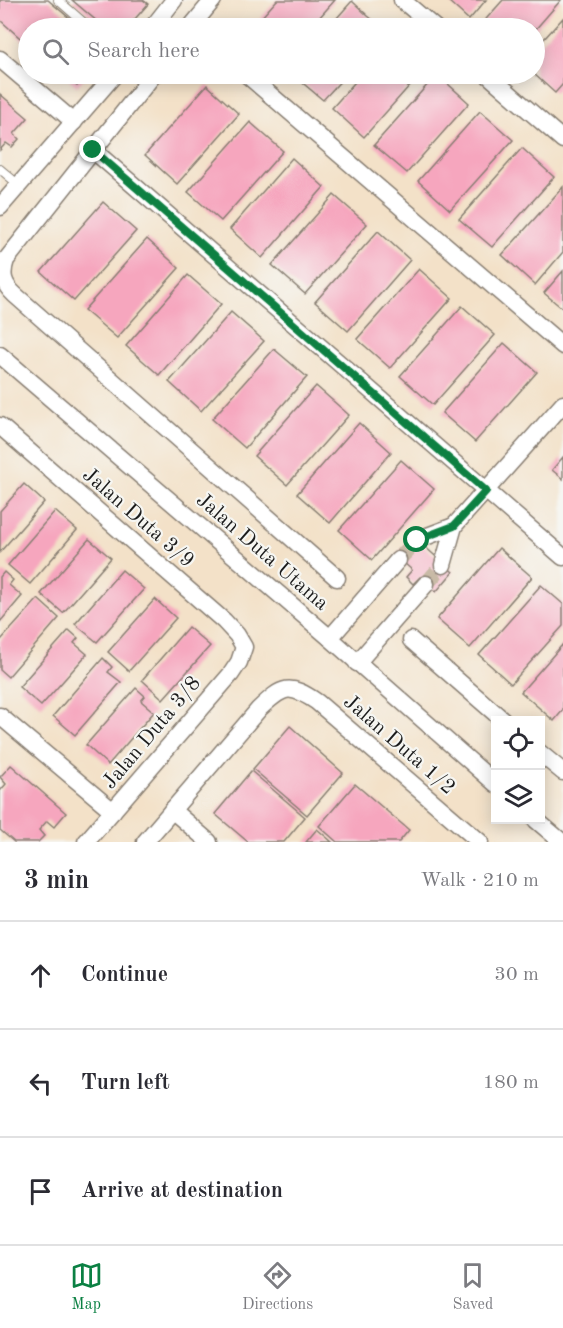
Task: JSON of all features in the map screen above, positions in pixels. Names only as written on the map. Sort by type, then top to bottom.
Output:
[{"type":"street","points":[[160,18],[174,0]]},
{"type":"street","points":[[200,18],[213,0]]},
{"type":"street","points":[[402,0],[423,18]]},
{"type":"street","points":[[0,59],[18,74]]},
{"type":"street","points":[[29,84],[74,122]]},
{"type":"street","points":[[0,207],[107,84]]},
{"type":"street","points":[[146,84],[6,260],[2,270],[3,278],[7,288],[337,578]]},
{"type":"street","points":[[258,84],[563,346]]},
{"type":"street","points":[[499,84],[563,140]]},
{"type":"street","points":[[93,150],[563,557]]},
{"type":"street","name":"Jalan Duta Utama","points":[[0,355],[330,638],[491,780]]},
{"type":"street","points":[[443,565],[454,526],[563,404]]},
{"type":"street","name":"Jalan Duta 3/9","points":[[0,426],[224,621],[244,647]]},
{"type":"street","points":[[417,540],[454,526]]},
{"type":"street","points":[[330,638],[398,560]]},
{"type":"street","points":[[357,663],[426,584]]},
{"type":"street","points":[[411,640],[498,716]]},
{"type":"street","name":"Jalan Duta 3/8","points":[[86,842],[231,674],[239,662],[244,647]]},
{"type":"street","name":"Jalan Duta 1/2","points":[[172,810],[259,709],[273,696],[286,689],[302,692],[317,702],[480,842]]},
{"type":"street","points":[[0,716],[113,811]]},
{"type":"street","points":[[545,757],[563,772]]},
{"type":"street","points":[[145,842],[172,810],[209,842]]},
{"type":"street","points":[[542,824],[562,842]]},
{"type":"lane","points":[[58,0],[79,18]]},
{"type":"lane","points":[[0,169],[19,185]]},
{"type":"building","points":[[0,0],[48,0],[69,18],[18,18],[18,36],[0,20]]},
{"type":"building","points":[[72,0],[143,0],[148,4],[136,18],[93,18]]},
{"type":"building","points":[[277,0],[335,0],[319,18],[261,18]]},
{"type":"building","points":[[447,0],[486,0],[471,18],[467,18]]},
{"type":"building","points":[[503,0],[561,0],[545,18],[487,18]]},
{"type":"building","points":[[352,1],[370,18],[337,18]]},
{"type":"building","points":[[563,18],[563,84],[555,93],[545,84],[545,38]]},
{"type":"building","points":[[304,84],[338,84],[323,100]]},
{"type":"building","points":[[353,84],[411,84],[364,137],[332,108]]},
{"type":"building","points":[[428,84],[448,84],[469,103],[407,173],[374,145]]},
{"type":"building","points":[[207,85],[239,114],[177,184],[145,155]]},
{"type":"building","points":[[0,94],[28,118],[14,134],[19,139],[12,147],[6,143],[0,150]]},
{"type":"building","points":[[480,111],[513,140],[450,210],[418,181]]},
{"type":"building","points":[[250,122],[283,151],[221,221],[188,192]]},
{"type":"building","points":[[522,148],[554,177],[492,247],[459,219]]},
{"type":"building","points":[[292,158],[324,187],[262,258],[230,229]]},
{"type":"building","points":[[563,187],[563,252],[535,285],[502,255]]},
{"type":"building","points":[[334,195],[367,224],[305,294],[272,265]]},
{"type":"building","points":[[103,202],[136,231],[74,301],[41,272]]},
{"type":"building","points":[[378,231],[410,260],[348,331],[315,302]]},
{"type":"building","points":[[147,239],[179,268],[117,338],[84,310]]},
{"type":"building","points":[[419,269],[452,298],[390,368],[357,339]]},
{"type":"building","points":[[563,271],[563,309],[544,293]]},
{"type":"building","points":[[188,275],[221,304],[159,375],[126,346]]},
{"type":"building","points":[[462,306],[495,335],[433,405],[400,376]]},
{"type":"building","points":[[231,312],[264,341],[201,411],[169,382]]},
{"type":"building","points":[[504,343],[537,372],[475,442],[442,413]]},
{"type":"building","points":[[274,349],[307,377],[245,448],[212,419]]},
{"type":"building","points":[[316,386],[349,415],[287,485],[254,456]]},
{"type":"building","points":[[359,423],[391,452],[330,523],[297,494]]},
{"type":"building","points":[[563,457],[563,479],[552,470]]},
{"type":"building","points":[[401,460],[434,489],[372,560],[339,530]]},
{"type":"building","points":[[24,484],[44,502],[0,552],[0,511]]},
{"type":"building","points":[[55,511],[77,530],[30,584],[8,565]]},
{"type":"building","points":[[413,536],[453,572],[436,592],[420,577],[413,584],[406,577],[412,570],[396,556]]},
{"type":"building","points":[[89,539],[111,558],[63,613],[41,594]]},
{"type":"building","points":[[499,548],[532,577],[470,648],[437,619]]},
{"type":"building","points":[[122,570],[144,589],[97,642],[75,624]]},
{"type":"building","points":[[4,572],[13,580],[9,585],[22,596],[0,622],[0,577]]},
{"type":"building","points":[[541,585],[563,604],[563,626],[511,684],[479,655]]},
{"type":"building","points":[[38,599],[59,618],[8,677],[0,670],[0,641]]},
{"type":"building","points":[[155,599],[176,618],[129,671],[108,652]]},
{"type":"building","points":[[188,627],[210,646],[163,699],[142,680]]},
{"type":"building","points":[[69,630],[78,638],[74,643],[87,654],[41,706],[19,687]]},
{"type":"building","points":[[563,644],[563,710],[554,721],[521,692]]},
{"type":"building","points":[[103,658],[112,667],[108,672],[121,682],[75,735],[53,716]]},
{"type":"building","points":[[136,688],[145,696],[141,701],[154,712],[108,765],[86,745]]},
{"type":"building","points":[[290,726],[343,773],[307,815],[253,769]]},
{"type":"building","points":[[11,765],[66,813],[54,827],[47,821],[39,830],[44,836],[38,842],[14,842],[0,830],[0,791],[6,784],[0,777]]},
{"type":"building","points":[[251,771],[305,817],[284,842],[248,842],[215,814]]},
{"type":"building","points":[[355,784],[409,830],[399,842],[337,842],[319,826]]},
{"type":"building","points":[[317,829],[332,842],[306,842]]},
{"type":"tunnel","points":[[398,560],[417,540]]},
{"type":"tunnel","points":[[426,584],[443,565]]},
{"type":"route","points":[[93,150],[486,491],[454,526],[417,540]]}]
